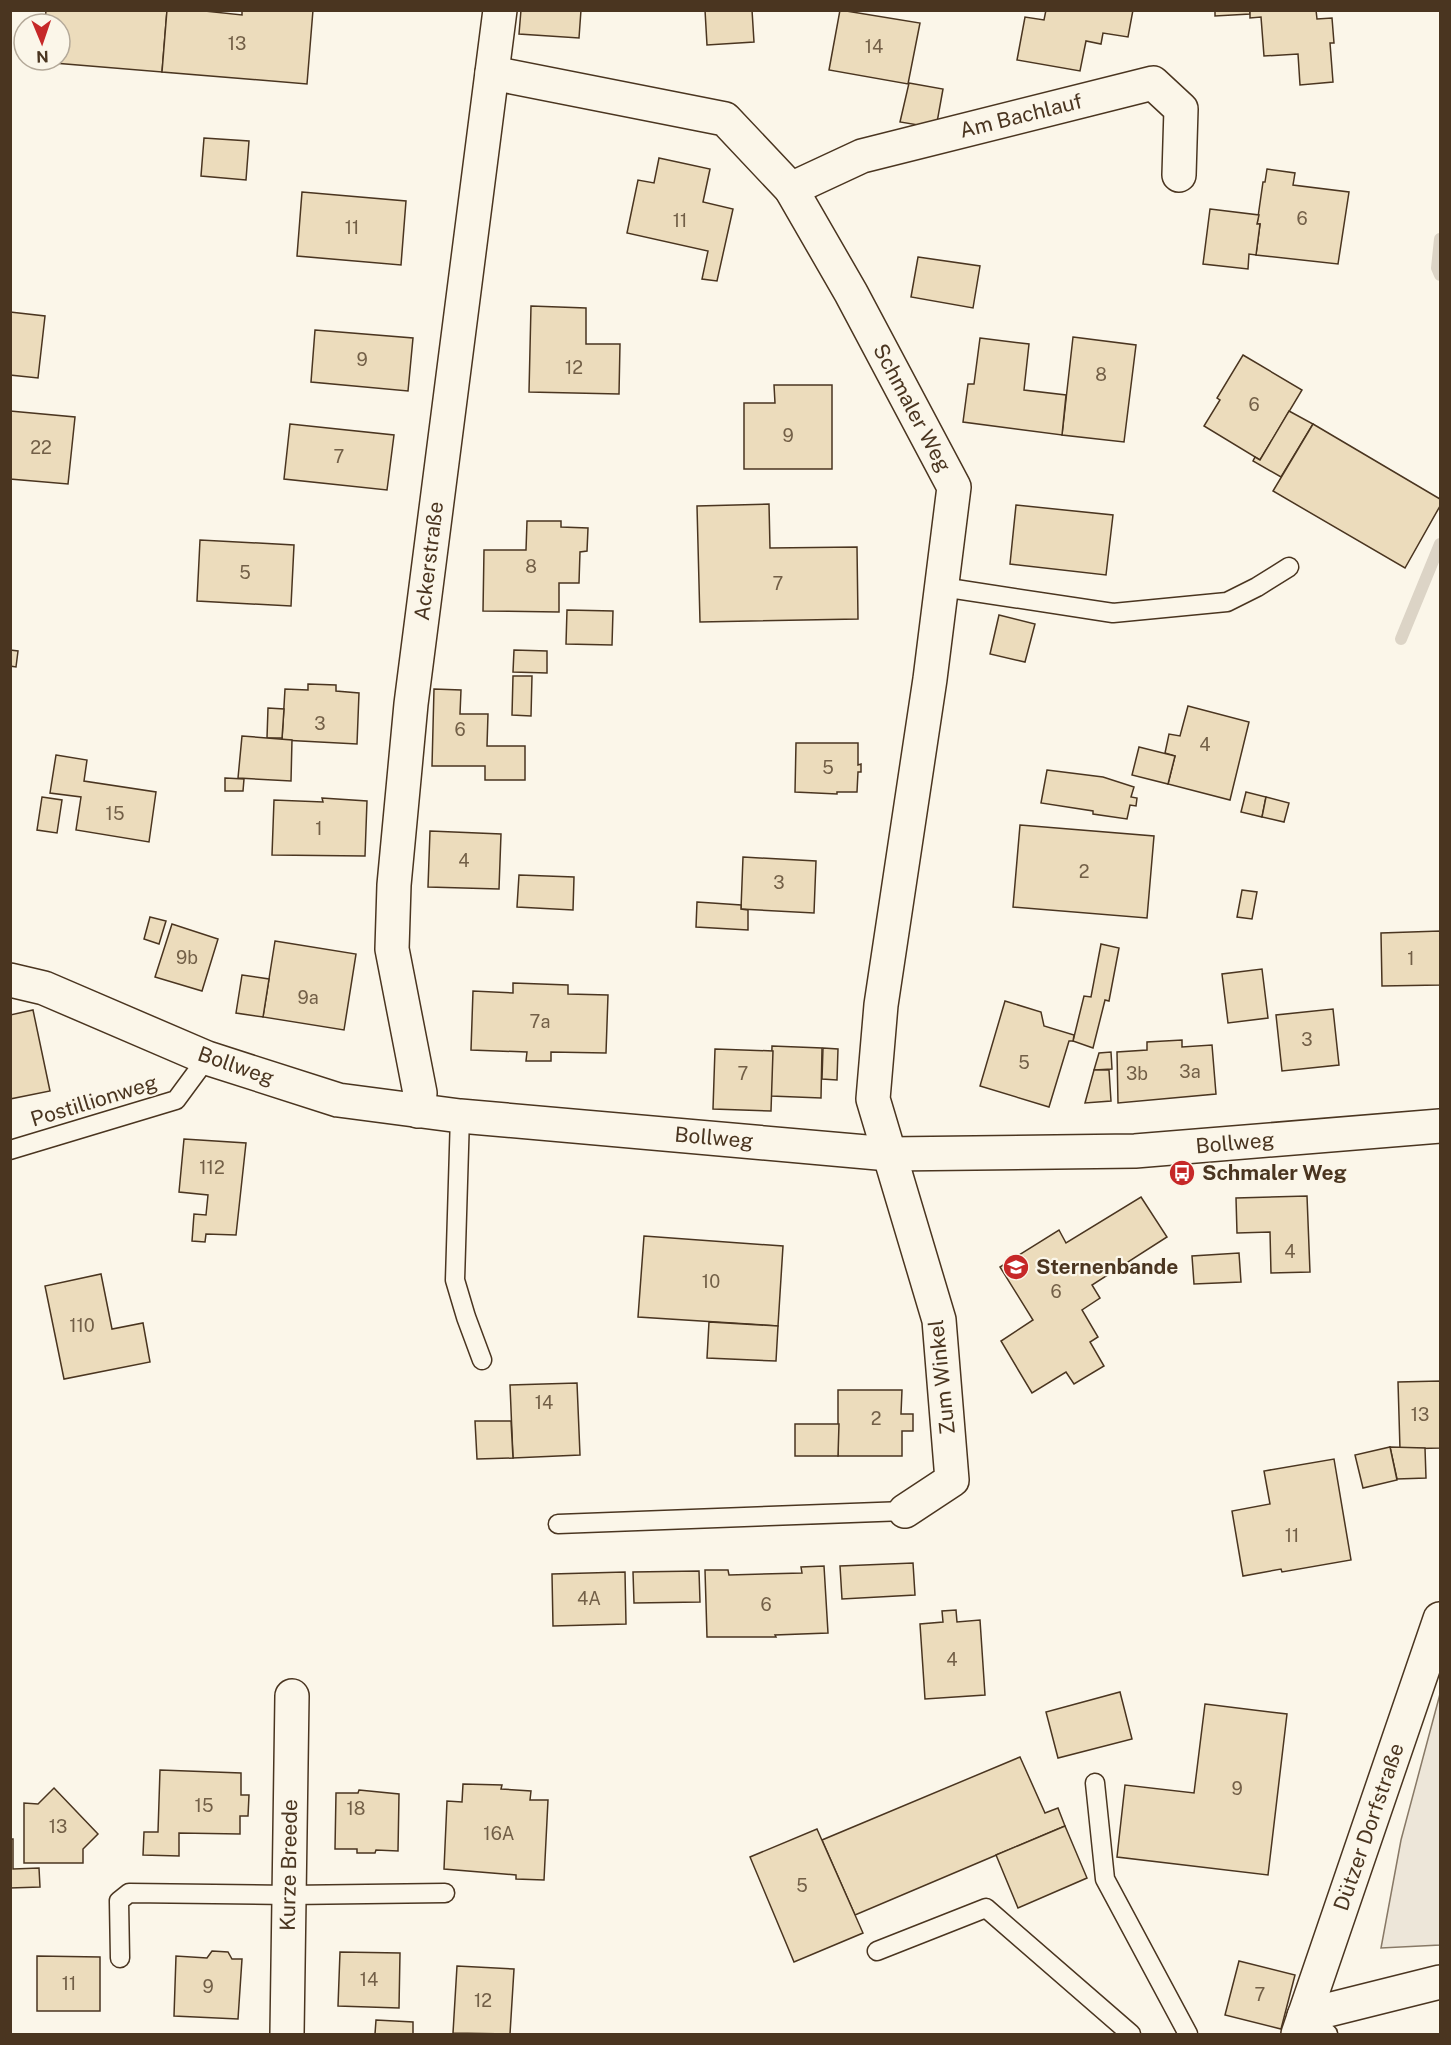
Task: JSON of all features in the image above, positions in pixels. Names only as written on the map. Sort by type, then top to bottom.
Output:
[{"type":"street","name":"Ackerstraße","points":[[418,1112],[420,1093],[392,949],[394,885],[411,704],[500,10]]},
{"type":"street","name":"Schmaler Weg","points":[[492,73],[725,119],[791,189],[851,293],[954,487],[930,679],[882,1005],[873,1099],[889,1154]]},
{"type":"street","name":"Am Bachlauf","points":[[791,189],[862,156],[1153,83],[1181,109],[1179,176]]},
{"type":"street","name":"Bollweg","points":[[10,980],[44,988],[207,1058],[338,1100],[418,1112],[889,1154],[1134,1150],[1440,1126]]},
{"type":"street","name":"Zum Winkel","points":[[889,1154],[939,1320],[952,1480],[905,1510]]},
{"type":"street","name":"Dützer Dorfstraße","points":[[1310,2028],[1440,1619]]},
{"type":"street","name":"Kurze Breede","points":[[287,2034],[292,1696]]},
{"type":"street","points":[[1310,2028],[1440,1982]]},
{"type":"lane","points":[[942,587],[1113,613],[1227,602],[1289,567]]},
{"type":"lane","name":"Postillionweg","points":[[10,1150],[176,1100],[207,1058]]},
{"type":"lane","points":[[460,1116],[455,1280],[482,1360]]},
{"type":"lane","points":[[558,1524],[905,1510]]},
{"type":"lane","points":[[1095,1783],[1105,1879],[1188,2034]]},
{"type":"lane","points":[[120,1958],[119,1901],[129,1893],[289,1895],[445,1893]]},
{"type":"lane","points":[[877,1951],[986,1908],[1131,2034]]},
{"type":"shaded area","points":[[1440,1694],[1440,1945],[1381,1948],[1401,1840]]},
{"type":"building","points":[[46,10],[167,10],[162,72],[72,64],[72,12],[46,12]]},
{"type":"building","points":[[167,10],[195,10],[242,15],[242,10],[313,10],[307,84],[162,72]]},
{"type":"building","points":[[521,10],[581,10],[579,38],[519,34]]},
{"type":"building","points":[[705,10],[752,10],[754,42],[707,45]]},
{"type":"building","points":[[840,10],[920,23],[908,84],[829,70]]},
{"type":"building","points":[[1046,10],[1133,10],[1128,37],[1103,33],[1101,44],[1086,41],[1080,71],[1017,60],[1025,17],[1044,20]]},
{"type":"building","points":[[1215,10],[1250,10],[1250,14],[1215,16]]},
{"type":"building","points":[[1250,10],[1316,10],[1317,19],[1332,18],[1334,43],[1330,43],[1333,82],[1300,85],[1298,54],[1264,56],[1261,17],[1250,18]]},
{"type":"building","points":[[909,83],[943,89],[936,128],[900,122]]},
{"type":"building","points":[[204,138],[249,141],[246,180],[201,176]]},
{"type":"building","points":[[659,158],[710,169],[703,202],[733,209],[717,281],[702,279],[708,251],[627,233],[638,180],[654,183]]},
{"type":"building","points":[[1267,169],[1295,173],[1293,185],[1349,192],[1338,264],[1256,255],[1260,224],[1257,224]]},
{"type":"building","points":[[302,192],[406,201],[401,265],[297,256]]},
{"type":"building","points":[[1210,209],[1259,215],[1256,255],[1249,254],[1248,269],[1203,264]]},
{"type":"building","points":[[918,257],[980,266],[973,308],[911,297]]},
{"type":"building","points":[[531,306],[586,308],[586,344],[620,344],[619,394],[529,392]]},
{"type":"building","points":[[10,312],[45,316],[38,378],[10,375]]},
{"type":"building","points":[[315,330],[413,338],[408,391],[311,382]]},
{"type":"building","points":[[1073,337],[1136,345],[1124,442],[1062,435]]},
{"type":"building","points":[[980,338],[1029,344],[1024,390],[1066,395],[1062,435],[963,422],[968,384],[974,384]]},
{"type":"building","points":[[1243,355],[1302,390],[1260,460],[1204,426],[1220,400],[1217,398]]},
{"type":"building","points":[[774,385],[832,385],[832,469],[744,469],[744,403],[775,403]]},
{"type":"building","points":[[10,411],[75,417],[68,484],[10,479]]},
{"type":"building","points":[[1289,411],[1313,424],[1281,477],[1253,461],[1255,457],[1260,460]]},
{"type":"building","points":[[290,424],[394,435],[387,490],[284,479]]},
{"type":"building","points":[[1313,424],[1440,499],[1440,506],[1405,568],[1273,491]]},
{"type":"building","points":[[769,504],[770,548],[857,547],[858,619],[700,622],[697,506]]},
{"type":"building","points":[[1016,505],[1113,515],[1106,575],[1010,564]]},
{"type":"building","points":[[527,521],[561,521],[561,527],[588,528],[587,551],[580,552],[579,583],[559,583],[559,612],[483,611],[484,550],[526,550]]},
{"type":"building","points":[[200,540],[294,545],[291,606],[197,601]]},
{"type":"building","points":[[567,610],[613,611],[612,645],[566,644]]},
{"type":"building","points":[[999,615],[1035,624],[1025,662],[990,654]]},
{"type":"building","points":[[10,650],[18,651],[16,667],[10,666]]},
{"type":"building","points":[[514,650],[547,651],[547,673],[513,672]]},
{"type":"building","points":[[513,676],[532,676],[531,716],[512,715]]},
{"type":"building","points":[[308,684],[336,685],[336,691],[359,693],[357,744],[282,740],[285,689],[308,690]]},
{"type":"building","points":[[434,689],[461,690],[460,714],[488,714],[487,746],[525,746],[525,780],[485,780],[485,766],[432,766]]},
{"type":"building","points":[[1188,706],[1249,722],[1230,800],[1168,784],[1175,756],[1165,753],[1169,734],[1180,736]]},
{"type":"building","points":[[268,708],[284,709],[282,738],[267,738]]},
{"type":"building","points":[[242,736],[292,740],[291,781],[238,778]]},
{"type":"building","points":[[796,743],[858,743],[858,765],[861,764],[861,772],[858,772],[857,792],[837,792],[837,794],[795,792]]},
{"type":"building","points":[[1139,747],[1175,756],[1168,784],[1132,775]]},
{"type":"building","points":[[56,755],[87,760],[84,781],[156,792],[149,842],[76,830],[81,797],[50,793]]},
{"type":"building","points":[[1047,770],[1103,777],[1134,787],[1131,797],[1137,798],[1136,806],[1130,805],[1127,819],[1041,803]]},
{"type":"building","points":[[225,778],[244,779],[243,791],[225,791]]},
{"type":"building","points":[[1246,792],[1266,797],[1262,817],[1241,812]]},
{"type":"building","points":[[42,797],[62,800],[57,833],[37,830]]},
{"type":"building","points":[[1266,797],[1289,803],[1284,822],[1262,817]]},
{"type":"building","points":[[322,798],[367,801],[365,856],[272,855],[274,800],[323,802]]},
{"type":"building","points":[[1020,825],[1154,836],[1147,918],[1013,907]]},
{"type":"building","points":[[430,831],[501,834],[499,889],[428,887]]},
{"type":"building","points":[[743,857],[816,861],[814,913],[741,909]]},
{"type":"building","points":[[519,875],[574,877],[573,910],[517,907]]},
{"type":"building","points":[[1242,890],[1257,892],[1252,919],[1237,917]]},
{"type":"building","points":[[697,902],[741,905],[741,909],[748,910],[748,930],[696,927]]},
{"type":"building","points":[[150,917],[166,921],[159,944],[144,939]]},
{"type":"building","points":[[172,924],[218,939],[202,991],[155,977]]},
{"type":"building","points":[[1440,931],[1440,985],[1382,986],[1381,933]]},
{"type":"building","points":[[275,941],[356,954],[344,1030],[263,1017]]},
{"type":"building","points":[[1101,944],[1119,948],[1109,1001],[1105,1000],[1093,1048],[1073,1041],[1084,996],[1091,997]]},
{"type":"building","points":[[1262,969],[1268,1018],[1228,1023],[1222,974]]},
{"type":"building","points":[[242,975],[269,979],[263,1017],[236,1013]]},
{"type":"building","points":[[513,983],[568,985],[568,994],[608,995],[606,1053],[551,1052],[551,1061],[526,1061],[527,1052],[471,1050],[473,991],[513,993]]},
{"type":"building","points":[[1005,1001],[1041,1012],[1044,1026],[1074,1035],[1073,1041],[1069,1041],[1049,1107],[980,1086]]},
{"type":"building","points":[[1333,1009],[1339,1065],[1282,1071],[1276,1015]]},
{"type":"building","points":[[33,1010],[50,1091],[10,1099],[10,1015]]},
{"type":"building","points":[[1182,1040],[1182,1047],[1212,1045],[1216,1094],[1118,1103],[1117,1052],[1147,1050],[1147,1042]]},
{"type":"building","points":[[772,1046],[822,1048],[821,1098],[771,1096]]},
{"type":"building","points":[[823,1048],[838,1049],[837,1080],[822,1079]]},
{"type":"building","points":[[715,1049],[773,1051],[771,1111],[713,1109]]},
{"type":"building","points":[[1111,1052],[1112,1069],[1094,1070],[1099,1053]]},
{"type":"building","points":[[1094,1070],[1109,1070],[1111,1101],[1085,1103]]},
{"type":"building","points":[[184,1139],[246,1143],[236,1235],[206,1234],[205,1242],[192,1241],[194,1214],[206,1215],[208,1195],[179,1192]]},
{"type":"building","points":[[1307,1196],[1310,1272],[1271,1273],[1270,1232],[1237,1233],[1236,1198]]},
{"type":"building","points":[[1141,1197],[1167,1237],[1092,1285],[1100,1298],[1082,1310],[1098,1337],[1090,1342],[1104,1366],[1074,1384],[1066,1372],[1032,1393],[1001,1341],[1033,1320],[1000,1267],[1059,1230],[1066,1243]]},
{"type":"building","points":[[644,1236],[783,1246],[778,1326],[638,1317]]},
{"type":"building","points":[[1239,1253],[1241,1282],[1194,1284],[1192,1256]]},
{"type":"building","points":[[101,1274],[112,1329],[143,1323],[150,1362],[64,1379],[45,1286]]},
{"type":"building","points":[[709,1322],[778,1326],[776,1361],[707,1358]]},
{"type":"building","points":[[1440,1381],[1440,1448],[1400,1449],[1398,1382]]},
{"type":"building","points":[[577,1383],[580,1455],[513,1458],[510,1385]]},
{"type":"building","points":[[838,1390],[902,1390],[901,1414],[913,1414],[913,1431],[902,1431],[902,1456],[838,1456]]},
{"type":"building","points":[[475,1421],[511,1421],[513,1458],[477,1459]]},
{"type":"building","points":[[795,1424],[839,1424],[838,1456],[795,1456]]},
{"type":"building","points":[[1390,1447],[1425,1448],[1426,1478],[1397,1479]]},
{"type":"building","points":[[1390,1447],[1397,1480],[1363,1488],[1355,1455]]},
{"type":"building","points":[[1334,1459],[1351,1560],[1243,1576],[1232,1511],[1270,1504],[1264,1471]]},
{"type":"building","points":[[913,1563],[915,1595],[842,1599],[840,1566]]},
{"type":"building","points":[[824,1566],[828,1633],[775,1635],[776,1637],[707,1637],[705,1570],[728,1570],[729,1575],[802,1573],[801,1567]]},
{"type":"building","points":[[699,1571],[700,1602],[634,1603],[633,1572]]},
{"type":"building","points":[[625,1572],[626,1624],[553,1626],[552,1574]]},
{"type":"building","points":[[956,1610],[957,1622],[980,1620],[985,1695],[925,1699],[920,1624],[943,1622],[942,1611]]},
{"type":"building","points":[[1120,1692],[1132,1739],[1058,1758],[1046,1712]]},
{"type":"building","points":[[1205,1704],[1287,1714],[1268,1875],[1117,1857],[1125,1785],[1194,1793]]},
{"type":"building","points":[[1020,1757],[1045,1813],[1058,1808],[1065,1826],[855,1915],[822,1840]]},
{"type":"building","points":[[160,1770],[241,1773],[241,1795],[249,1795],[248,1816],[240,1816],[240,1834],[179,1833],[179,1856],[143,1855],[144,1832],[158,1832]]},
{"type":"building","points":[[463,1784],[502,1785],[501,1789],[531,1791],[530,1800],[548,1800],[544,1880],[516,1879],[516,1875],[444,1869],[447,1801],[462,1802]]},
{"type":"building","points":[[54,1788],[98,1834],[83,1849],[83,1863],[24,1863],[24,1803],[38,1804]]},
{"type":"building","points":[[359,1790],[399,1794],[398,1851],[376,1850],[375,1853],[357,1853],[357,1849],[335,1849],[336,1793],[358,1793]]},
{"type":"building","points":[[1065,1826],[1087,1878],[1018,1908],[996,1855]]},
{"type":"building","points":[[817,1829],[863,1933],[794,1962],[750,1857]]},
{"type":"building","points":[[10,1839],[13,1839],[13,1869],[39,1868],[40,1887],[10,1888]]},
{"type":"building","points":[[212,1951],[228,1952],[232,1959],[242,1959],[238,2019],[174,2016],[176,1956],[207,1958]]},
{"type":"building","points":[[340,1952],[400,1953],[399,2008],[338,2006]]},
{"type":"building","points":[[37,1956],[100,1957],[100,2011],[37,2011]]},
{"type":"building","points":[[1239,1961],[1295,1975],[1281,2029],[1225,2015]]},
{"type":"building","points":[[457,1966],[514,1969],[510,2034],[453,2033]]},
{"type":"building","points":[[376,2020],[413,2022],[413,2034],[375,2034]]},
{"type":"waterway","points":[[1440,239],[1437,268],[1440,275]]},
{"type":"waterway","points":[[1401,639],[1440,544]]},
{"type":"place","name":"Schmaler Weg","points":[[1182,1173]]},
{"type":"place","name":"Sternenbande","points":[[1016,1267]]}]
